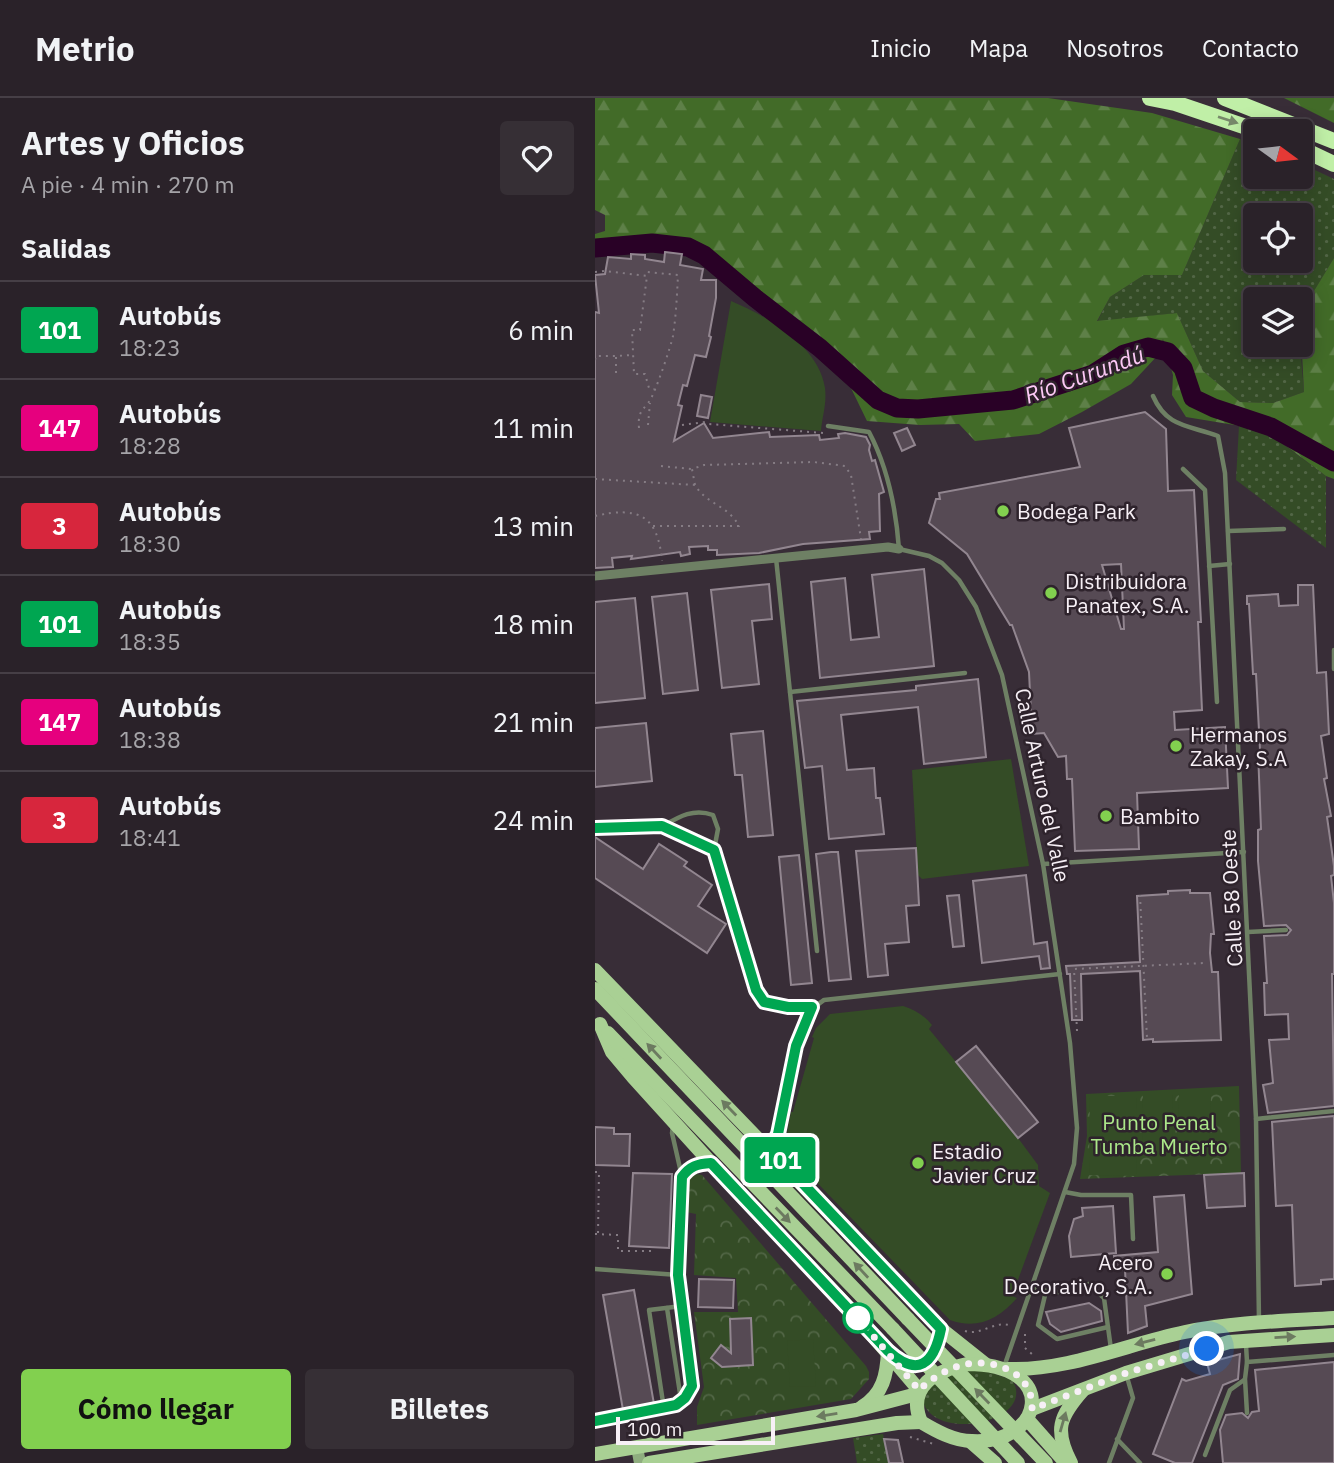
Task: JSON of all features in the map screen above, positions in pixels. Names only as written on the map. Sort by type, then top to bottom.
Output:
[{"type":"highway","points":[[1150,98],[1175,103],[1243,126]]},
{"type":"highway","points":[[1224,98],[1334,141]]},
{"type":"highway","points":[[1313,154],[1334,164]]},
{"type":"main road","points":[[595,970],[941,1329],[985,1364]]},
{"type":"main road","points":[[595,989],[1046,1463]]},
{"type":"main road","points":[[597,1022],[612,1052],[711,1163],[888,1351],[918,1392],[916,1409],[921,1422]]},
{"type":"main road","points":[[597,1022],[893,1329],[1018,1463]]},
{"type":"main road","points":[[595,1454],[619,1457],[637,1447],[856,1410],[918,1392],[935,1377],[967,1364],[1038,1369],[1226,1324],[1334,1318]]},
{"type":"main road","points":[[888,1351],[904,1363],[922,1365],[933,1356],[941,1329]]},
{"type":"main road","points":[[649,1463],[728,1456],[897,1423],[921,1422],[950,1436],[971,1441],[1002,1436],[1017,1428],[1029,1414],[1087,1386],[1126,1373],[1229,1342],[1334,1335]]},
{"type":"main road","points":[[856,1410],[873,1399],[880,1390],[887,1367],[888,1351]]},
{"type":"main road","points":[[1005,1368],[1025,1381],[1030,1390],[1029,1414],[1068,1463]]},
{"type":"main road","points":[[1068,1463],[1061,1441],[1061,1422],[1087,1386]]},
{"type":"main road","points":[[971,1441],[995,1463]]},
{"type":"main road","points":[[1010,1463],[1013,1452],[1023,1445],[1035,1444],[1055,1450]]},
{"type":"street","name":"Calle Arturo del Valle","points":[[595,576],[888,547],[899,549]]},
{"type":"street","points":[[637,1447],[640,1463]]},
{"type":"lane","name":"Calle 58 Oeste","points":[[1153,396],[1158,408],[1170,420],[1218,436],[1225,472],[1256,1119],[1259,1322]]},
{"type":"lane","points":[[828,426],[869,432],[881,455],[897,523],[899,549]]},
{"type":"lane","points":[[1183,468],[1205,490],[1217,702]]},
{"type":"lane","points":[[1228,531],[1284,529]]},
{"type":"lane","name":"Calle Arturo del Valle","points":[[899,549],[929,556],[942,563],[958,580],[976,607],[1002,675],[1043,864],[1070,1044],[1077,1128],[1075,1164],[1005,1368]]},
{"type":"lane","points":[[776,557],[817,951]]},
{"type":"lane","points":[[1209,566],[1230,565]]},
{"type":"lane","points":[[1334,650],[1334,669]]},
{"type":"lane","points":[[790,692],[965,673]]},
{"type":"lane","points":[[662,826],[699,810],[713,815],[718,829],[714,850],[756,990],[764,1002],[788,1007],[812,1007],[824,1000],[1060,974]]},
{"type":"lane","points":[[595,828],[662,826],[714,850]]},
{"type":"lane","points":[[1043,864],[1244,852]]},
{"type":"lane","points":[[1248,932],[1286,930]]},
{"type":"lane","points":[[770,1149],[778,1134],[796,1046],[812,1007]]},
{"type":"lane","points":[[1256,1119],[1334,1111]]},
{"type":"lane","points":[[595,1421],[664,1409],[682,1401],[689,1392],[692,1381],[678,1275],[682,1177],[672,1133],[674,1121]]},
{"type":"lane","points":[[682,1177],[696,1164],[711,1163]]},
{"type":"lane","points":[[1065,1192],[1081,1195],[1131,1195],[1133,1239]]},
{"type":"lane","points":[[595,1269],[678,1275]]},
{"type":"lane","points":[[1032,1287],[1053,1293],[1089,1284],[1104,1298],[1112,1351]]},
{"type":"lane","points":[[1046,1291],[1038,1325],[1057,1339],[1108,1327]]},
{"type":"lane","points":[[664,1409],[649,1310],[682,1306]]},
{"type":"lane","points":[[667,1308],[682,1401]]},
{"type":"lane","points":[[1246,1340],[1247,1413]]},
{"type":"lane","points":[[1247,1362],[1334,1355]]},
{"type":"lane","points":[[1109,1463],[1133,1398],[1126,1373]]},
{"type":"lane","points":[[1205,1455],[1230,1390],[1245,1379]]},
{"type":"lane","points":[[1117,1439],[1140,1463]]},
{"type":"path","points":[[595,272],[647,276]]},
{"type":"path","points":[[648,425],[650,402],[655,390],[672,340],[678,275],[647,272],[640,330],[632,330],[634,374],[645,374],[649,388],[655,390]]},
{"type":"path","points":[[595,360],[596,356],[633,355]]},
{"type":"path","points":[[616,356],[616,373]]},
{"type":"path","points":[[639,428],[639,412],[650,402]]},
{"type":"path","points":[[682,425],[705,422],[824,433],[828,426]]},
{"type":"path","points":[[661,466],[692,469],[704,465],[814,462],[845,466],[851,475],[861,542]]},
{"type":"path","points":[[653,526],[739,526],[733,514],[701,495],[695,485],[692,469]]},
{"type":"path","points":[[595,479],[695,485]]},
{"type":"path","points":[[595,516],[610,512],[637,514],[653,526],[659,536],[663,569]]},
{"type":"path","points":[[1140,895],[1147,1038]]},
{"type":"path","points":[[1077,1029],[1074,969],[1205,963]]},
{"type":"path","points":[[595,1172],[599,1172],[596,1234],[618,1235],[618,1251],[652,1251]]},
{"type":"path","points":[[961,1329],[969,1334],[1003,1324],[1025,1331],[1025,1348],[1035,1356],[1038,1369]]},
{"type":"green space","points":[[595,98],[1048,98],[1152,113],[1240,139],[1182,275],[1144,275],[1110,297],[1097,321],[1177,313],[1203,371],[1240,402],[1273,403],[1304,392],[1302,357],[1313,357],[1313,293],[1334,258],[1334,479],[1326,476],[1265,430],[1186,417],[1172,395],[1173,375],[1163,339],[1158,355],[1131,384],[1039,434],[975,441],[959,424],[920,425],[867,421],[850,386],[812,349],[687,251],[632,249],[595,253],[595,234],[605,231],[605,215],[595,210]]},
{"type":"green space","points":[[1284,98],[1334,98],[1334,123]]},
{"type":"green space","points":[[1240,139],[1243,140],[1243,189],[1313,189],[1313,169],[1334,179],[1334,258],[1313,293],[1313,287],[1243,287],[1243,357],[1301,357],[1304,392],[1273,403],[1240,402],[1203,371],[1177,313],[1097,322],[1110,297],[1144,275],[1182,275]]},
{"type":"green space","points":[[731,301],[775,324],[789,334],[813,359],[825,388],[821,431],[710,422]]},
{"type":"green space","points":[[1239,426],[1264,430],[1326,476],[1326,548],[1236,480]]},
{"type":"green space","points":[[1011,759],[1029,866],[922,879],[918,875],[912,770]]},
{"type":"green space","name":"Estadio Javier Cruz","points":[[903,1006],[929,1021],[932,1025],[929,1029],[956,1062],[976,1046],[1038,1122],[1018,1138],[1038,1165],[1039,1186],[1050,1193],[1012,1296],[1017,1298],[1003,1312],[987,1321],[969,1324],[950,1320],[796,1161],[786,1139],[791,1112],[816,1028],[830,1014]]},
{"type":"green space","name":"Punto Penal Tumba Muerto","points":[[1239,1086],[1241,1173],[1080,1179],[1087,1136],[1086,1094]]},
{"type":"green space","points":[[1143,1093],[1173,1093],[1172,1157],[1142,1157]]},
{"type":"green space","points":[[1179,1094],[1211,1094],[1209,1158],[1177,1157]]},
{"type":"green space","points":[[1090,1096],[1137,1096],[1136,1176],[1089,1175]]},
{"type":"green space","points":[[702,1175],[866,1366],[869,1379],[851,1399],[697,1425],[697,1407],[704,1387],[694,1312],[738,1312],[736,1278],[694,1275],[696,1214],[686,1212],[689,1177]]},
{"type":"green space","points":[[813,1339],[816,1386],[790,1387],[787,1341]]},
{"type":"green space","points":[[978,1368],[1012,1380],[1016,1394],[1011,1406],[999,1416],[983,1422],[946,1422],[932,1415],[923,1402],[932,1380]]},
{"type":"green space","points":[[883,1434],[889,1463],[857,1463],[853,1438]]},
{"type":"building","points":[[665,252],[682,254],[680,265],[703,269],[701,280],[716,280],[711,337],[706,357],[695,355],[687,386],[683,385],[678,405],[682,406],[674,441],[704,423],[713,438],[769,432],[770,437],[819,435],[820,440],[839,438],[838,434],[845,433],[866,437],[884,492],[879,494],[880,531],[869,532],[870,539],[803,544],[759,553],[717,555],[717,550],[708,550],[708,546],[689,547],[690,554],[681,556],[680,552],[631,559],[632,556],[612,558],[613,567],[595,568],[595,312],[599,313],[595,275],[605,274],[608,257],[631,259],[631,254],[645,255],[645,259],[664,262]]},
{"type":"building","points":[[701,395],[712,397],[708,418],[697,416]]},
{"type":"building","points":[[1145,412],[1166,429],[1168,491],[1194,490],[1201,622],[1198,622],[1202,710],[1174,712],[1175,730],[1225,727],[1228,788],[1137,793],[1139,849],[1075,851],[1072,779],[1067,779],[1066,756],[1058,757],[1044,733],[1032,734],[1029,672],[1012,625],[967,554],[929,523],[936,499],[940,499],[939,493],[1080,467],[1069,428]],"holes":[[[1121,564],[1124,629],[1121,629],[1102,565]]]},
{"type":"building","points":[[907,428],[915,445],[902,451],[894,433]]},
{"type":"building","points":[[924,569],[934,666],[820,678],[811,582],[845,578],[851,640],[879,637],[872,575]]},
{"type":"building","points":[[769,584],[772,619],[752,621],[759,684],[722,688],[711,590]]},
{"type":"building","points":[[1298,585],[1313,585],[1317,673],[1326,672],[1329,734],[1321,736],[1334,866],[1334,875],[1331,876],[1334,903],[1334,1106],[1268,1113],[1263,1085],[1273,1083],[1269,1040],[1289,1039],[1288,1014],[1265,1015],[1264,983],[1267,983],[1264,936],[1287,935],[1291,930],[1286,925],[1264,926],[1258,861],[1258,830],[1261,829],[1260,750],[1256,674],[1253,674],[1247,596],[1278,594],[1279,606],[1298,605]]},
{"type":"building","points":[[687,593],[698,690],[663,694],[652,597]]},
{"type":"building","points":[[635,598],[645,698],[595,703],[595,602]]},
{"type":"building","points":[[978,679],[986,757],[924,764],[918,707],[841,715],[847,770],[874,768],[876,798],[880,798],[884,834],[829,839],[822,766],[805,768],[797,701],[916,690],[916,686]]},
{"type":"building","points":[[646,723],[652,781],[595,787],[595,728]]},
{"type":"building","points":[[763,731],[773,835],[748,837],[742,775],[735,775],[731,734]]},
{"type":"building","points":[[595,837],[643,869],[659,844],[687,862],[684,866],[712,885],[698,906],[726,924],[707,953],[595,878]]},
{"type":"building","points":[[916,848],[919,905],[906,906],[909,942],[885,944],[888,975],[868,977],[856,851]]},
{"type":"building","points":[[838,852],[851,979],[829,981],[816,854]]},
{"type":"building","points":[[799,855],[812,983],[791,985],[779,857]]},
{"type":"building","points":[[1026,875],[1034,944],[1047,942],[1050,968],[1041,969],[1039,956],[982,963],[973,881]]},
{"type":"building","points":[[1190,890],[1190,893],[1210,893],[1214,934],[1211,934],[1210,953],[1212,972],[1218,972],[1221,1040],[1143,1040],[1140,971],[1081,974],[1082,1020],[1072,1020],[1070,974],[1067,974],[1066,966],[1140,962],[1137,896]]},
{"type":"building","points":[[959,895],[964,946],[953,947],[947,896]]},
{"type":"building","points":[[976,1046],[1038,1122],[1018,1138],[956,1062]]},
{"type":"building","points":[[1334,1116],[1334,1279],[1321,1280],[1321,1284],[1295,1286],[1292,1205],[1276,1206],[1272,1122]]},
{"type":"building","points":[[595,1127],[614,1128],[614,1134],[630,1134],[629,1166],[595,1165]]},
{"type":"building","points":[[633,1173],[672,1174],[669,1248],[629,1246]]},
{"type":"building","points":[[1244,1173],[1245,1206],[1207,1208],[1204,1175]]},
{"type":"building","points":[[1184,1195],[1192,1294],[1145,1306],[1147,1326],[1128,1333],[1125,1269],[1116,1270],[1114,1256],[1158,1252],[1154,1197]]},
{"type":"building","points":[[1113,1206],[1116,1253],[1071,1257],[1069,1236],[1074,1219],[1083,1216],[1082,1208]]},
{"type":"building","points":[[699,1279],[734,1280],[733,1308],[698,1307]]},
{"type":"building","points":[[634,1290],[654,1404],[623,1410],[603,1295]]},
{"type":"building","points":[[1089,1303],[1101,1311],[1102,1321],[1061,1332],[1050,1324],[1046,1312]]},
{"type":"building","points":[[751,1318],[753,1365],[722,1367],[711,1358],[721,1345],[731,1353],[730,1319]]},
{"type":"building","points":[[1240,1354],[1238,1379],[1223,1385],[1192,1463],[1175,1463],[1153,1454],[1182,1379],[1186,1381],[1210,1374],[1207,1363]]},
{"type":"building","points":[[1334,1362],[1334,1463],[1223,1463],[1220,1430],[1226,1415],[1242,1413],[1248,1418],[1252,1412],[1259,1411],[1255,1370]]},
{"type":"building","points":[[884,1439],[898,1440],[903,1463],[889,1463]]},
{"type":"waterway","name":"Río Curundú","points":[[595,248],[652,243],[688,247],[704,255],[820,348],[878,400],[897,408],[918,409],[1013,400],[1093,374],[1124,354],[1148,347],[1168,352],[1183,368],[1193,398],[1271,427],[1334,462]]},
{"type":"bus line","name":"101","points":[[595,828],[662,826],[714,850],[756,990],[764,1002],[788,1007],[812,1007],[796,1046],[778,1134],[770,1149],[941,1329],[938,1345],[933,1356],[926,1362],[919,1366],[902,1362],[888,1351],[711,1163],[696,1164],[682,1177],[678,1275],[692,1386],[685,1398],[676,1405],[595,1421]]},
{"type":"place","name":"Bodega Park","points":[[1003,511]]},
{"type":"place","name":"Distribuidora Panatex, S.A.","points":[[1051,593]]},
{"type":"place","name":"Hermanos Zakay, S.A","points":[[1176,746]]},
{"type":"place","name":"Bambito","points":[[1106,816]]},
{"type":"place","name":"Estadio Javier Cruz","points":[[918,1163]]},
{"type":"place","name":"Acero Decorativo, S.A.","points":[[1167,1274]]},
{"type":"route","points":[[858,1318],[919,1390],[928,1381],[955,1367],[967,1364],[995,1365],[1008,1369],[1025,1381],[1033,1399],[1032,1409],[1087,1386],[1207,1349]]}]
